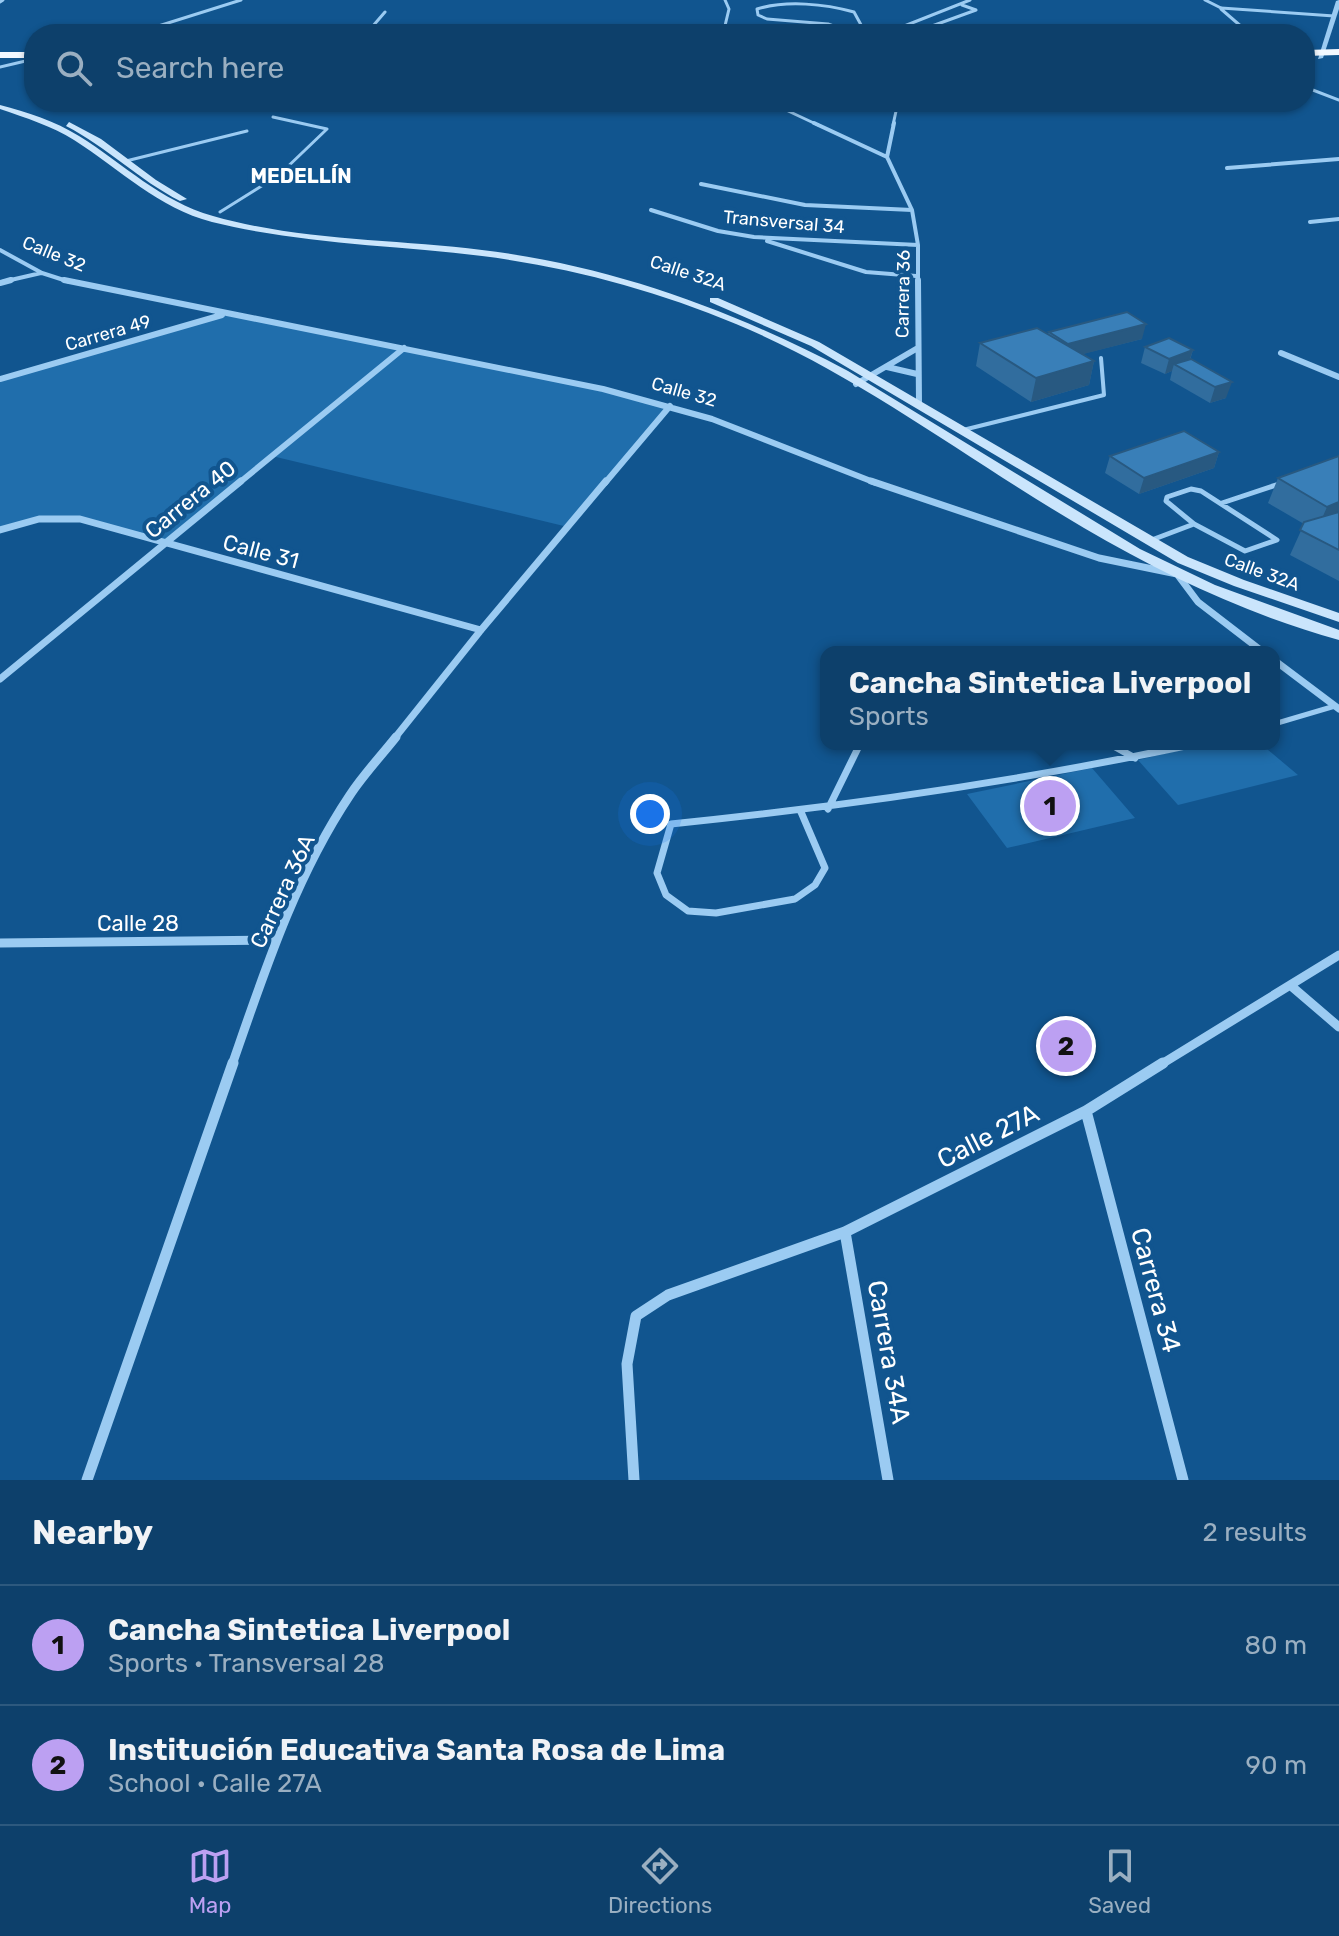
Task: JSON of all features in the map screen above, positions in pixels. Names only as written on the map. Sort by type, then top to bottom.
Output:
[{"type":"highway","points":[[1315,55],[1339,55]]},
{"type":"highway","points":[[0,57],[24,58]]},
{"type":"main road","name":"Calle 32A","points":[[0,99],[24,108]]},
{"type":"main road","name":"Calle 32A","points":[[0,107],[75,137],[158,199],[207,218],[290,234],[519,258],[588,273],[717,313],[773,337],[856,384],[1073,516],[1177,574]]},
{"type":"main road","name":"Calle 32A","points":[[36,112],[71,125],[172,194],[220,212],[312,229],[488,246],[613,269],[678,287],[762,319],[815,344],[1148,541],[1210,572],[1323,613]]},
{"type":"main road","points":[[1092,507],[1115,528],[1160,557],[1177,574],[1215,581],[1339,618]]},
{"type":"main road","name":"Calle 32","points":[[1177,574],[1260,608],[1339,635]]},
{"type":"street","points":[[165,24],[241,0]]},
{"type":"street","points":[[725,0],[729,9],[725,24]]},
{"type":"street","points":[[1221,8],[1231,1]]},
{"type":"street","points":[[1321,55],[1339,2]]},
{"type":"street","points":[[1221,8],[1334,16]]},
{"type":"street","points":[[1221,8],[1239,24]]},
{"type":"street","points":[[1315,91],[1339,100]]},
{"type":"street","points":[[789,112],[887,157],[896,112]]},
{"type":"street","name":"Carrera 36","points":[[887,157],[912,210],[918,245],[916,349],[919,404]]},
{"type":"street","points":[[1227,168],[1339,159]]},
{"type":"street","points":[[701,184],[764,201],[842,209],[912,210]]},
{"type":"street","name":"Transversal 34","points":[[651,210],[718,231],[754,237],[918,245]]},
{"type":"street","points":[[1310,222],[1339,219]]},
{"type":"street","points":[[754,237],[866,272],[916,276]]},
{"type":"street","name":"Calle 32","points":[[0,250],[42,273],[78,285],[404,348],[670,406],[712,419],[883,486],[1099,558],[1177,574]]},
{"type":"street","points":[[0,283],[42,273]]},
{"type":"street","name":"Carrera 49","points":[[0,379],[224,315]]},
{"type":"street","name":"Carrera 40","points":[[0,679],[404,348]]},
{"type":"street","name":"Carrera 36","points":[[856,384],[916,349]]},
{"type":"street","points":[[1281,353],[1339,377]]},
{"type":"street","points":[[887,367],[917,374]]},
{"type":"street","name":"Carrera 36A","points":[[87,1480],[276,940],[311,865],[350,795],[481,630],[670,406]]},
{"type":"street","name":"Calle 31","points":[[0,530],[31,518],[52,516],[80,519],[481,630]]},
{"type":"street","points":[[1177,574],[1198,602],[1255,646]]},
{"type":"street","points":[[1280,664],[1337,707]]},
{"type":"street","name":"Calle 28","points":[[0,943],[276,940]]},
{"type":"street","name":"Calle 27A","points":[[634,1480],[627,1364],[636,1316],[668,1295],[845,1232],[1086,1111],[1339,955]]},
{"type":"street","points":[[1290,985],[1339,1027]]},
{"type":"street","name":"Carrera 34","points":[[1086,1111],[1183,1480]]},
{"type":"street","name":"Carrera 34A","points":[[845,1232],[888,1480]]},
{"type":"lane","points":[[911,24],[970,0]]},
{"type":"lane","points":[[1205,0],[1221,8]]},
{"type":"lane","points":[[938,24],[976,10],[962,5]]},
{"type":"lane","points":[[824,24],[767,19],[758,15],[757,9],[767,6],[840,7],[854,12],[860,24]]},
{"type":"lane","points":[[375,24],[385,12]]},
{"type":"lane","points":[[0,67],[24,60]]},
{"type":"lane","points":[[220,212],[279,175],[327,129],[273,117]]},
{"type":"lane","points":[[126,161],[247,131]]},
{"type":"lane","points":[[963,430],[1104,395],[1101,358]]},
{"type":"lane","points":[[1222,503],[1280,484]]},
{"type":"lane","points":[[1191,489],[1201,491],[1277,540],[1245,551],[1194,524],[1169,506],[1167,497],[1191,489]]},
{"type":"lane","points":[[1148,541],[1194,524]]},
{"type":"lane","points":[[1280,722],[1337,707]]},
{"type":"lane","points":[[828,809],[857,750]]},
{"type":"lane","points":[[1121,750],[1135,758]]},
{"type":"lane","points":[[801,812],[825,868],[815,885],[795,899],[716,913],[688,911],[666,895],[657,873],[671,824],[828,809],[1169,750]]},
{"type":"shaded area","points":[[224,315],[404,348],[670,406],[568,527],[272,456],[164,543],[80,519],[52,516],[0,531],[0,379]]},
{"type":"shaded area","points":[[1180,750],[1268,750],[1298,775],[1178,805],[1138,760]]},
{"type":"shaded area","points":[[1092,768],[1135,818],[1007,848],[967,794]]},
{"type":"building","points":[[1127,312],[1146,324],[1068,344],[1049,332]]},
{"type":"building","points":[[1037,328],[1094,361],[1036,378],[980,343]]},
{"type":"building","points":[[1169,338],[1193,350],[1169,359],[1145,347]]},
{"type":"building","points":[[1191,359],[1232,382],[1215,387],[1174,364]]},
{"type":"building","points":[[1184,431],[1219,452],[1144,478],[1110,456]]},
{"type":"building","points":[[1339,456],[1339,502],[1327,507],[1278,478]]},
{"type":"building","points":[[1339,512],[1339,550],[1300,530],[1304,522]]},
{"type":"place","name":"Cancha Sintetica Liverpool","points":[[1050,806]]},
{"type":"place","name":"Institución Educativa Santa Rosa de Lima","points":[[1066,1046]]},
{"type":"district","name":"MEDELLÍN","points":[[301,176]]}]
